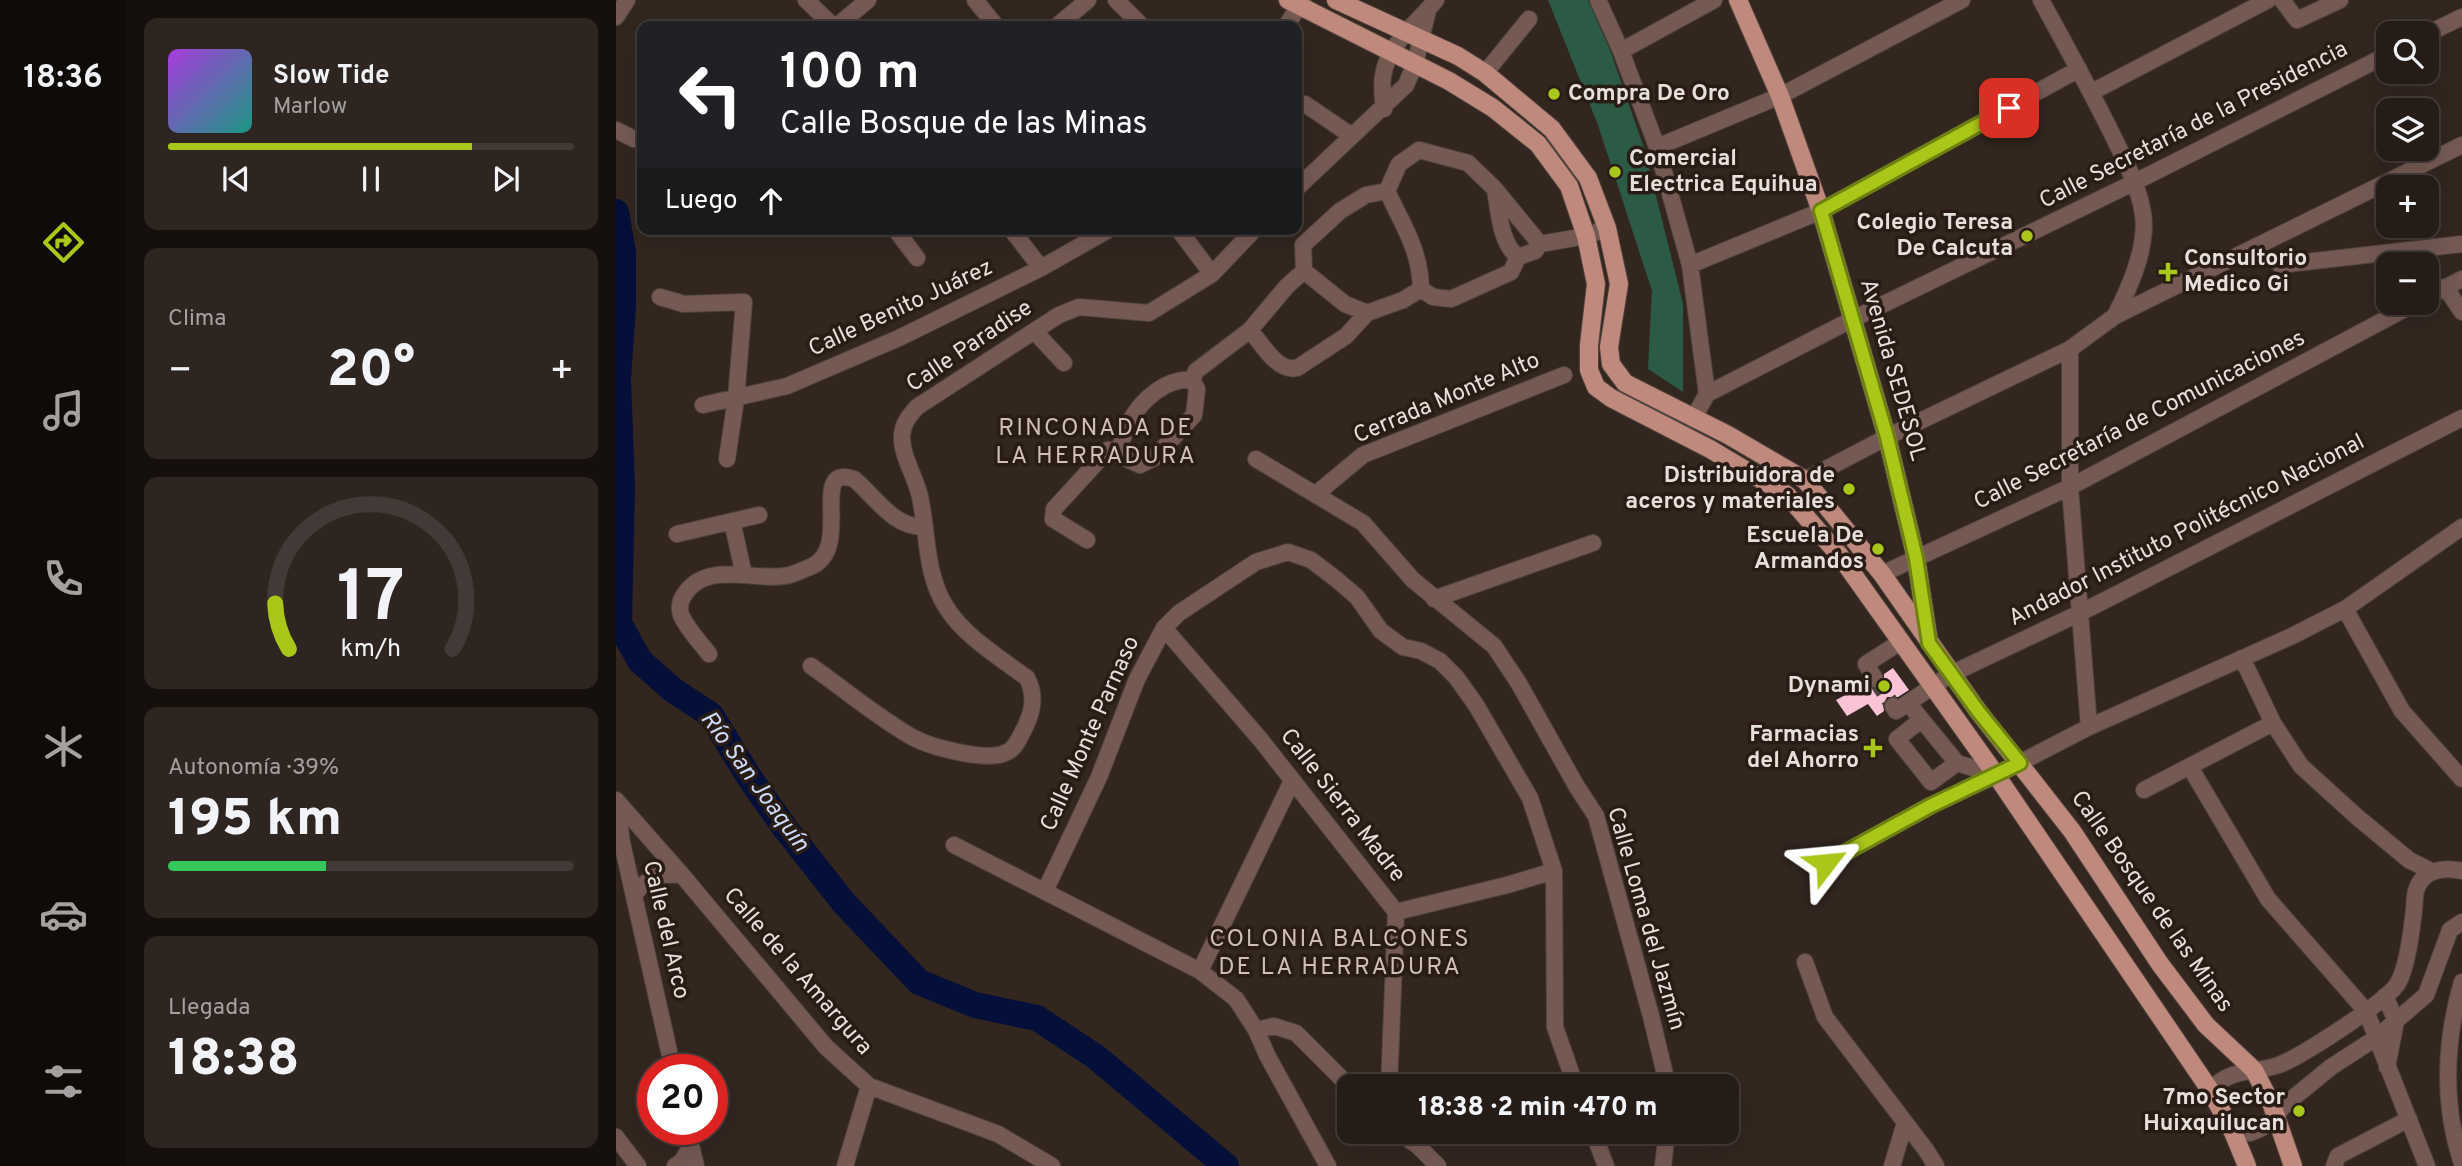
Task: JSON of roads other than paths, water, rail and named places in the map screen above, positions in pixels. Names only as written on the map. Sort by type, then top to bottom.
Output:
[{"type":"main road","points":[[1336,0],[1356,4],[1485,73],[1552,129],[1588,178],[1607,229],[1619,284],[1609,347],[1611,364],[1625,383],[1728,435],[1805,480]]},
{"type":"main road","name":"Avenida SEDESOL","points":[[1738,0],[1780,96],[1821,211],[1887,437],[1916,558],[1933,685]]},
{"type":"main road","points":[[1298,2],[1493,108],[1538,144],[1569,186],[1586,236],[1596,284],[1589,357],[1589,370],[1596,387],[1611,398],[1710,449],[1787,495],[1840,556],[1996,775],[2210,1090],[2233,1132],[2247,1166]]},
{"type":"main road","name":"Calle Bosque de las Minas","points":[[1805,480],[1882,575],[1978,711],[2072,831],[2160,964],[2206,1025],[2254,1070],[2276,1116],[2293,1166]]},
{"type":"street","points":[[616,17],[627,0]]},
{"type":"street","points":[[806,0],[829,21]]},
{"type":"street","points":[[841,21],[868,0]]},
{"type":"street","points":[[975,0],[992,21]]},
{"type":"street","points":[[1063,21],[1088,0]]},
{"type":"street","points":[[1116,0],[1137,21]]},
{"type":"street","points":[[1598,0],[1621,51],[1657,147],[1690,265],[1707,394],[1693,419]]},
{"type":"street","points":[[1621,51],[1714,0]]},
{"type":"street","points":[[1657,147],[1780,96],[1962,0]]},
{"type":"street","points":[[2041,0],[2092,92],[2135,182],[2144,216],[2139,256],[2130,287],[2115,316]]},
{"type":"street","points":[[2282,0],[2297,20],[2340,0]]},
{"type":"street","points":[[1288,21],[1298,2]]},
{"type":"street","points":[[2092,92],[2260,2]]},
{"type":"street","points":[[1384,109],[1383,76],[1393,52],[1413,36],[1432,5]]},
{"type":"street","points":[[2439,28],[2462,17]]},
{"type":"street","points":[[1485,73],[1529,19]]},
{"type":"street","points":[[1302,183],[1384,109],[1406,85],[1415,64],[1413,36]]},
{"type":"street","name":"Calle Secretaría de la Presidencia","points":[[1707,394],[1853,318],[2135,182],[2376,61]]},
{"type":"street","points":[[1690,265],[1821,211],[2079,69]]},
{"type":"street","points":[[1305,104],[1352,136]]},
{"type":"street","points":[[616,130],[634,139]]},
{"type":"street","points":[[1805,480],[1887,437],[2070,349],[2115,316],[2462,145]]},
{"type":"street","points":[[1387,191],[1399,164],[1419,150],[1468,163],[1494,188],[1540,244]]},
{"type":"street","points":[[1494,188],[1510,251],[1518,257]]},
{"type":"street","points":[[1367,313],[1345,304],[1304,271],[1303,245],[1339,211],[1366,195],[1387,191]]},
{"type":"street","points":[[1387,191],[1415,246],[1421,289]]},
{"type":"street","points":[[1421,289],[1433,298],[1451,299],[1511,272],[1518,257],[1535,251],[1540,244],[1586,236],[1607,229]]},
{"type":"street","points":[[900,235],[917,258]]},
{"type":"street","points":[[1016,235],[1041,268]]},
{"type":"street","name":"Calle Benito Juárez","points":[[703,405],[788,386],[899,338],[1041,268],[1099,235]]},
{"type":"street","points":[[1183,235],[1212,274]]},
{"type":"street","name":"Calle Paradise","points":[[811,666],[914,738],[951,751],[995,756],[1007,753],[1016,745],[1033,702],[1032,689],[1027,678],[967,632],[946,608],[933,583],[919,494],[908,464],[902,436],[906,419],[917,407],[1059,315],[1079,307],[1149,313],[1212,274],[1249,235]]},
{"type":"street","points":[[2280,265],[2462,244]]},
{"type":"street","points":[[1192,380],[1196,371],[1250,330],[1287,286],[1304,271]]},
{"type":"street","points":[[2439,291],[2462,279]]},
{"type":"street","points":[[2445,288],[2462,313]]},
{"type":"street","points":[[1250,330],[1280,366],[1288,370],[1297,368],[1346,336],[1367,313],[1403,300],[1421,289]]},
{"type":"street","points":[[660,297],[684,304],[744,302],[736,399],[727,458]]},
{"type":"street","name":"Calle Secretaría de Comunicaciones","points":[[1882,575],[2070,487],[2393,315]]},
{"type":"street","points":[[1035,331],[1064,363]]},
{"type":"street","points":[[2070,349],[2070,487],[2089,727]]},
{"type":"street","name":"Cerrada Monte Alto","points":[[1316,494],[1363,456],[1564,374]]},
{"type":"street","points":[[1118,453],[1130,421],[1156,390],[1177,379],[1192,380]]},
{"type":"street","points":[[1087,540],[1053,519],[1054,509],[1108,450],[1140,465],[1154,458],[1194,415],[1197,388],[1192,380]]},
{"type":"street","name":"Andador Instituto Politécnico Nacional","points":[[1922,720],[1900,704],[1951,674],[2460,425]]},
{"type":"street","name":"Calle Loma del Jazmín","points":[[1256,459],[1363,523],[1413,580],[1494,646],[1518,682],[1596,816],[1665,1074]]},
{"type":"street","points":[[709,654],[680,612],[680,602],[685,592],[698,581],[715,575],[789,575],[818,564],[827,554],[831,541],[830,496],[833,483],[838,478],[854,479],[900,523],[925,527]]},
{"type":"street","points":[[677,534],[759,515]]},
{"type":"street","points":[[732,522],[744,575]]},
{"type":"street","points":[[1826,863],[1930,806],[2089,727],[2242,659],[2345,609],[2462,527]]},
{"type":"street","points":[[1434,599],[1594,543]]},
{"type":"street","name":"Calle Monte Parnaso","points":[[1045,891],[1099,777],[1137,679],[1164,628],[1179,613],[1256,562],[1288,552],[1311,560],[1357,597],[1381,631],[1402,647],[1421,651],[1440,661],[1456,677],[1499,741],[1530,798],[1554,872],[1555,1027],[1571,1074]]},
{"type":"street","points":[[2345,609],[2402,711],[2462,779]]},
{"type":"street","name":"Calle Sierra Madre","points":[[1164,628],[1260,739],[1396,912],[1390,1074]]},
{"type":"street","points":[[1875,679],[1866,664],[1902,641]]},
{"type":"street","points":[[2242,659],[2273,723],[2301,766],[2409,860],[2433,872]]},
{"type":"street","points":[[1957,764],[1931,782],[1897,739],[1922,720],[1957,764],[1996,775]]},
{"type":"street","points":[[2144,790],[2273,723]]},
{"type":"street","points":[[2190,766],[2268,899],[2365,1012],[2427,1166]]},
{"type":"street","points":[[1200,971],[1292,781]]},
{"type":"street","name":"Calle de la Amargura","points":[[616,800],[826,1047],[869,1086],[998,1134],[1052,1166]]},
{"type":"street","name":"Calle del Arco","points":[[616,800],[622,843],[670,1054]]},
{"type":"street","points":[[954,845],[1200,971],[1236,999],[1256,1030],[1266,1055],[1328,1166]]},
{"type":"street","points":[[2210,1090],[2229,1075],[2277,1065],[2294,1058],[2385,996],[2398,984],[2411,937],[2417,889],[2423,879],[2433,872],[2450,868],[2462,871]]},
{"type":"street","points":[[1396,912],[1554,872]]},
{"type":"street","points":[[634,895],[652,876],[665,873],[682,875]]},
{"type":"street","points":[[2233,1132],[2256,1131],[2270,1123],[2287,1103],[2331,1067],[2376,1038],[2426,995],[2450,930],[2462,922]]},
{"type":"street","points":[[1805,962],[1825,1017],[1936,1166]]},
{"type":"street","points":[[2462,982],[2454,1013],[2447,1085],[2454,1138],[2462,1163]]},
{"type":"street","points":[[2385,996],[2396,1021],[2387,1067]]},
{"type":"street","points":[[1256,1030],[1274,1026],[1296,1033],[1337,1074]]},
{"type":"street","points":[[845,1166],[869,1086]]},
{"type":"street","points":[[2334,1166],[2338,1156],[2409,1119]]},
{"type":"street","points":[[1892,1166],[1905,1123]]},
{"type":"street","points":[[616,1137],[638,1166]]},
{"type":"street","points":[[1416,1144],[1438,1166]]},
{"type":"street","points":[[1598,1144],[1606,1166]]},
{"type":"street","points":[[1663,1166],[1666,1144]]},
{"type":"street","points":[[675,1166],[682,1161],[691,1146]]},
{"type":"street","points":[[691,1146],[696,1166]]},
{"type":"waterway","name":"Río San Joaquín","points":[[616,212],[623,253],[623,308],[618,379],[622,487],[619,623],[640,661],[673,690],[711,715],[751,780],[785,828],[844,903],[919,982],[975,1005],[1037,1018],[1096,1057],[1226,1166]]},
{"type":"tunnel","points":[[1875,679],[1893,706]]},
{"type":"place","name":"Compra De Oro","points":[[1554,94]]},
{"type":"place","name":"Comercial Electrica Equihua","points":[[1615,172]]},
{"type":"place","name":"Colegio Teresa De Calcuta","points":[[2027,236]]},
{"type":"place","name":"Consultorio Medico Gi","points":[[2168,272]]},
{"type":"place","name":"Distribuidora de aceros y materiales","points":[[1849,489]]},
{"type":"place","name":"Escuela De Armandos","points":[[1878,549]]},
{"type":"place","name":"Dynami","points":[[1884,686]]},
{"type":"place","name":"Farmacias del Ahorro","points":[[1873,748]]},
{"type":"place","name":"7mo Sector Huixquilucan","points":[[2299,1111]]},
{"type":"district","name":"RINCONADA DE LA HERRADURA","points":[[1096,443]]},
{"type":"district","name":"COLONIA BALCONES DE LA HERRADURA","points":[[1340,954]]}]
